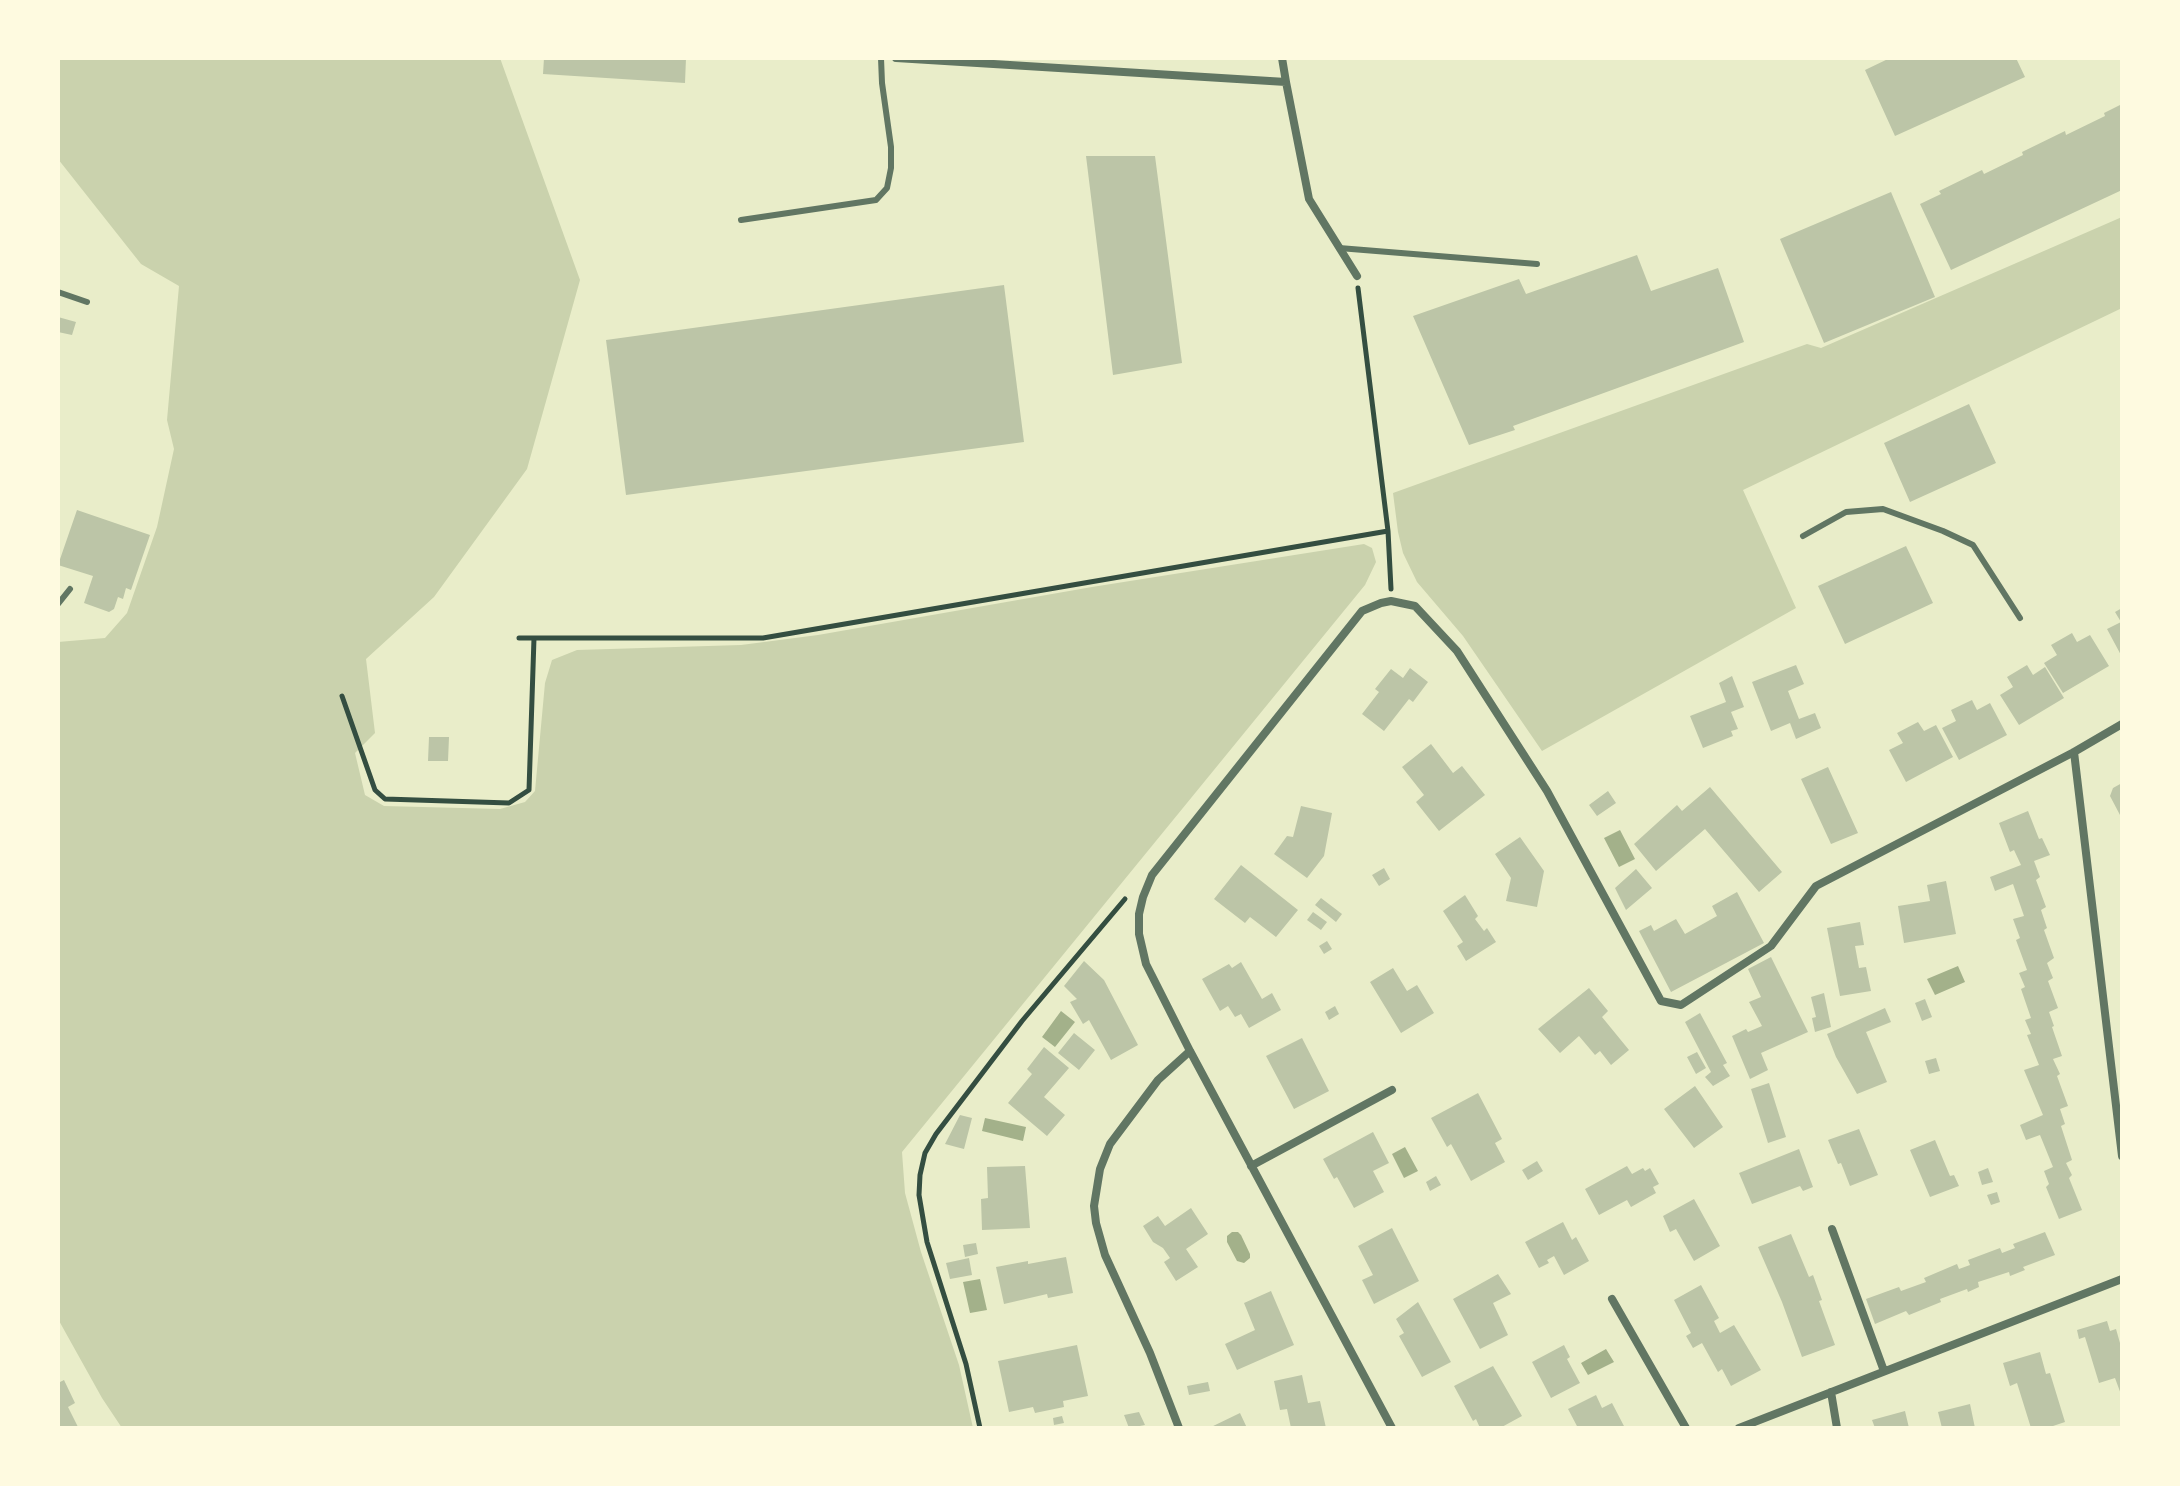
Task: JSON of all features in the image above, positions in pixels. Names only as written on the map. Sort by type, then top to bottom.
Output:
[{"type":"street","points":[[896,58],[1286,82]]},
{"type":"street","points":[[1282,58],[1309,199],[1357,276]]},
{"type":"street","points":[[1392,1428],[1190,1051],[1146,964],[1139,934],[1139,914],[1152,875],[1362,611],[1391,601],[1415,606],[1457,651],[1547,791],[1661,1001],[1681,1005],[1771,946],[1816,886],[2122,724]]},
{"type":"street","points":[[2074,752],[2122,1156]]},
{"type":"street","points":[[1179,1428],[1150,1353],[1105,1255],[1094,1206],[1100,1169],[1110,1144],[1158,1080],[1190,1051]]},
{"type":"street","points":[[1251,1166],[1392,1090]]},
{"type":"street","points":[[1832,1229],[1884,1371]]},
{"type":"street","points":[[1739,1428],[2122,1279]]},
{"type":"street","points":[[1612,1299],[1686,1428]]},
{"type":"street","points":[[1831,1392],[1837,1428]]},
{"type":"lane","points":[[741,220],[876,200],[887,188],[891,147],[881,58]]},
{"type":"lane","points":[[1339,248],[1537,264]]},
{"type":"lane","points":[[58,292],[87,302]]},
{"type":"lane","points":[[1803,536],[1846,512],[1883,509],[1943,531],[1973,545],[2020,618]]},
{"type":"lane","points":[[58,604],[70,589]]},
{"type":"path","points":[[1357,276],[1388,531],[1391,601]]},
{"type":"path","points":[[519,638],[763,638],[1388,531]]},
{"type":"path","points":[[342,696],[375,790],[385,799],[509,803],[529,790],[534,638]]},
{"type":"path","points":[[980,1428],[966,1364],[927,1242],[919,1195],[925,1153],[1022,1021],[1138,883],[1152,875]]},
{"type":"shaded area","points":[[58,58],[500,58],[580,280],[527,469],[434,597],[366,659],[375,733],[355,753],[365,795],[384,806],[500,809],[525,802],[535,791],[545,683],[552,660],[577,650],[741,645],[818,635],[1364,544],[1372,548],[1376,562],[1365,585],[902,1152],[905,1193],[921,1252],[959,1365],[973,1428],[122,1428],[58,1319],[58,642],[105,638],[127,613],[157,527],[174,449],[167,420],[179,286],[141,264],[58,159]]},
{"type":"shaded area","points":[[2122,217],[2122,308],[1743,490],[1796,608],[1542,751],[1463,636],[1417,582],[1403,553],[1393,493],[1807,344],[1821,348]]},
{"type":"shaded area","points":[[1620,830],[1635,859],[1619,867],[1604,838]]},
{"type":"shaded area","points":[[1958,966],[1965,982],[1935,995],[1927,979]]},
{"type":"shaded area","points":[[1061,1011],[1075,1022],[1055,1047],[1042,1037]]},
{"type":"shaded area","points":[[985,1118],[1026,1127],[1023,1141],[982,1131]]},
{"type":"shaded area","points":[[1405,1147],[1418,1171],[1404,1178],[1392,1154]]},
{"type":"shaded area","points":[[1232,1232],[1241,1235],[1250,1254],[1244,1263],[1237,1261],[1227,1242],[1227,1236]]},
{"type":"shaded area","points":[[980,1279],[987,1310],[970,1313],[963,1282]]},
{"type":"shaded area","points":[[1606,1349],[1614,1362],[1588,1375],[1581,1363]]},
{"type":"building","points":[[544,58],[686,58],[685,83],[543,74]]},
{"type":"building","points":[[1890,58],[2016,58],[2025,77],[1895,136],[1865,70]]},
{"type":"building","points":[[2122,104],[2122,190],[1951,270],[1920,204],[1941,194],[1939,191],[1982,170],[1984,174],[2065,131],[2066,135],[2105,116],[2104,113]]},
{"type":"building","points":[[1086,156],[1155,156],[1182,363],[1113,375]]},
{"type":"building","points":[[1891,192],[1935,297],[1824,343],[1780,239]]},
{"type":"building","points":[[1637,255],[1651,291],[1718,268],[1744,342],[1469,445],[1413,316],[1519,279],[1526,294]]},
{"type":"building","points":[[1004,285],[1024,442],[626,495],[606,340]]},
{"type":"building","points":[[58,317],[76,322],[72,335],[58,332]]},
{"type":"building","points":[[1969,404],[1996,463],[1910,502],[1884,443]]},
{"type":"building","points":[[77,510],[150,535],[131,590],[126,588],[123,599],[118,597],[114,609],[109,612],[84,603],[93,576],[58,565]]},
{"type":"building","points":[[1906,546],[1933,603],[1845,644],[1818,586]]},
{"type":"building","points":[[2122,608],[2122,657],[2107,629],[2121,622],[2115,612]]},
{"type":"building","points":[[2072,633],[2077,642],[2090,635],[2109,666],[2063,693],[2044,663],[2057,655],[2051,645]]},
{"type":"building","points":[[1796,665],[1804,684],[1788,691],[1799,719],[1815,713],[1821,728],[1796,739],[1790,723],[1771,731],[1752,682]]},
{"type":"building","points":[[2027,665],[2033,675],[2045,667],[2064,698],[2019,725],[2000,695],[2013,687],[2007,677]]},
{"type":"building","points":[[1410,668],[1428,682],[1413,702],[1409,699],[1384,731],[1362,714],[1379,692],[1375,689],[1391,669],[1403,678]]},
{"type":"building","points":[[1732,676],[1744,707],[1731,712],[1738,729],[1731,731],[1733,736],[1703,748],[1690,716],[1726,702],[1719,683]]},
{"type":"building","points":[[1972,700],[1977,710],[1990,703],[2007,735],[1959,760],[1942,728],[1956,721],[1951,710]]},
{"type":"building","points":[[1918,722],[1924,731],[1936,725],[1953,757],[1906,782],[1889,750],[1903,743],[1897,733]]},
{"type":"building","points":[[429,737],[449,737],[448,761],[428,761]]},
{"type":"building","points":[[1431,744],[1453,773],[1462,766],[1485,795],[1439,831],[1416,802],[1424,795],[1402,767]]},
{"type":"building","points":[[1828,767],[1858,833],[1831,844],[1801,779]]},
{"type":"building","points":[[2122,783],[2120,815],[2110,796],[2113,788]]},
{"type":"building","points":[[1710,787],[1782,872],[1759,892],[1705,829],[1656,871],[1634,844],[1677,805],[1682,811]]},
{"type":"building","points":[[1608,791],[1616,803],[1597,816],[1589,805]]},
{"type":"building","points":[[1301,806],[1332,813],[1324,856],[1307,878],[1274,854],[1287,836],[1293,837]]},
{"type":"building","points":[[2028,811],[2039,839],[2042,838],[2050,855],[2034,861],[2040,877],[2036,880],[2046,907],[2041,910],[2047,928],[2044,930],[2054,958],[2047,963],[2053,978],[2048,981],[2058,1008],[2049,1012],[2062,1056],[2053,1059],[2068,1106],[2060,1109],[2065,1124],[2061,1126],[2072,1160],[2066,1163],[2082,1210],[2059,1219],[2046,1187],[2049,1184],[2044,1171],[2053,1167],[2040,1135],[2026,1140],[2020,1125],[2043,1115],[2024,1070],[2039,1065],[2027,1035],[2031,1034],[2025,1020],[2031,1018],[2019,973],[2027,970],[2016,940],[2020,938],[2013,919],[2024,916],[2013,884],[1995,891],[1990,877],[2021,865],[2014,850],[2010,852],[1999,823]]},
{"type":"building","points":[[1520,837],[1544,871],[1537,907],[1506,901],[1511,878],[1495,854]]},
{"type":"building","points":[[1241,865],[1298,910],[1276,937],[1250,917],[1245,923],[1214,899]]},
{"type":"building","points":[[1384,868],[1390,879],[1379,886],[1372,875]]},
{"type":"building","points":[[1636,869],[1652,888],[1626,910],[1615,888]]},
{"type":"building","points":[[1946,881],[1956,934],[1904,943],[1898,906],[1930,901],[1927,885]]},
{"type":"building","points":[[1737,892],[1764,943],[1671,992],[1639,931],[1651,925],[1654,931],[1676,919],[1685,934],[1717,916],[1712,906]]},
{"type":"building","points":[[1465,895],[1478,916],[1475,919],[1484,931],[1487,928],[1496,942],[1466,961],[1457,946],[1463,942],[1443,911]]},
{"type":"building","points":[[1321,898],[1342,914],[1336,922],[1315,905]]},
{"type":"building","points":[[1313,912],[1327,922],[1321,930],[1307,920]]},
{"type":"building","points":[[1860,922],[1864,945],[1855,946],[1859,968],[1866,967],[1871,991],[1840,996],[1827,928]]},
{"type":"building","points":[[1327,941],[1332,949],[1324,954],[1319,946]]},
{"type":"building","points":[[1771,957],[1808,1032],[1761,1053],[1768,1070],[1750,1079],[1732,1036],[1762,1026],[1749,1002],[1761,997],[1748,969]]},
{"type":"building","points":[[1084,961],[1104,980],[1138,1045],[1111,1060],[1089,1020],[1083,1024],[1070,1002],[1077,999],[1064,986]]},
{"type":"building","points":[[1241,962],[1262,999],[1272,993],[1281,1010],[1249,1028],[1241,1014],[1235,1017],[1228,1006],[1220,1011],[1202,979],[1229,964],[1232,968]]},
{"type":"building","points":[[1393,968],[1407,991],[1417,985],[1434,1013],[1401,1033],[1370,982]]},
{"type":"building","points":[[1589,988],[1608,1011],[1602,1017],[1629,1050],[1611,1065],[1600,1051],[1595,1055],[1579,1036],[1560,1053],[1538,1029]]},
{"type":"building","points":[[1824,993],[1831,1027],[1815,1032],[1812,1018],[1816,1017],[1811,997]]},
{"type":"building","points":[[1925,999],[1932,1017],[1922,1021],[1915,1003]]},
{"type":"building","points":[[1335,1006],[1339,1014],[1329,1020],[1325,1012]]},
{"type":"building","points":[[1885,1008],[1891,1022],[1866,1032],[1887,1082],[1857,1094],[1827,1034]]},
{"type":"building","points":[[1700,1013],[1727,1063],[1723,1065],[1730,1076],[1713,1086],[1705,1077],[1711,1072],[1685,1022]]},
{"type":"building","points":[[1074,1033],[1095,1050],[1079,1070],[1058,1053]]},
{"type":"building","points":[[1302,1038],[1329,1091],[1294,1109],[1266,1056]]},
{"type":"building","points":[[1044,1047],[1069,1068],[1044,1097],[1065,1115],[1047,1136],[1008,1103],[1032,1074],[1027,1069]]},
{"type":"building","points":[[1697,1052],[1706,1068],[1696,1074],[1687,1057]]},
{"type":"building","points":[[1936,1058],[1940,1071],[1929,1074],[1925,1061]]},
{"type":"building","points":[[1769,1083],[1786,1137],[1768,1143],[1751,1089]]},
{"type":"building","points":[[1695,1086],[1723,1127],[1694,1148],[1664,1109]]},
{"type":"building","points":[[1478,1093],[1502,1139],[1495,1143],[1505,1162],[1471,1181],[1451,1144],[1447,1147],[1431,1118]]},
{"type":"building","points":[[960,1115],[972,1118],[964,1149],[945,1144]]},
{"type":"building","points":[[1859,1129],[1878,1175],[1850,1186],[1828,1140]]},
{"type":"building","points":[[1373,1132],[1389,1163],[1373,1171],[1384,1192],[1354,1208],[1323,1159]]},
{"type":"building","points":[[1935,1140],[1950,1176],[1954,1175],[1959,1186],[1930,1197],[1910,1150]]},
{"type":"building","points":[[1799,1149],[1813,1187],[1803,1191],[1800,1186],[1752,1204],[1739,1173]]},
{"type":"building","points":[[1537,1161],[1543,1171],[1528,1180],[1522,1170]]},
{"type":"building","points":[[1025,1166],[1030,1228],[982,1230],[981,1199],[988,1198],[987,1167]]},
{"type":"building","points":[[1627,1166],[1632,1174],[1650,1168],[1659,1184],[1653,1187],[1656,1193],[1631,1207],[1627,1200],[1599,1215],[1585,1189]]},
{"type":"building","points":[[1988,1168],[1993,1182],[1982,1185],[1978,1172]]},
{"type":"building","points":[[1436,1176],[1441,1185],[1430,1191],[1426,1182]]},
{"type":"building","points":[[1997,1192],[2000,1202],[1991,1205],[1987,1195]]},
{"type":"building","points":[[1694,1199],[1720,1246],[1694,1261],[1676,1229],[1670,1232],[1663,1216]]},
{"type":"building","points":[[1191,1208],[1208,1234],[1186,1249],[1198,1267],[1176,1281],[1164,1262],[1170,1258],[1163,1248],[1153,1242],[1143,1226],[1158,1216],[1165,1226]]},
{"type":"building","points":[[1563,1222],[1572,1240],[1576,1237],[1589,1261],[1564,1275],[1554,1256],[1539,1268],[1525,1242]]},
{"type":"building","points":[[1392,1228],[1419,1281],[1374,1304],[1362,1280],[1373,1275],[1358,1246]]},
{"type":"building","points":[[2045,1232],[2055,1255],[2023,1267],[2025,1270],[2010,1276],[2009,1272],[1978,1282],[1979,1287],[1940,1299],[1941,1302],[1909,1315],[1906,1311],[1875,1324],[1866,1299],[1899,1287],[1901,1291],[1926,1282],[1924,1278],[1957,1264],[1959,1269],[1970,1265],[1968,1260],[2000,1248],[2002,1253],[2015,1248],[2013,1244]]},
{"type":"building","points":[[1791,1234],[1809,1277],[1813,1275],[1835,1345],[1802,1357],[1758,1247]]},
{"type":"building","points":[[976,1243],[978,1254],[965,1257],[963,1245]]},
{"type":"building","points":[[1066,1257],[1073,1293],[1048,1298],[1047,1294],[1004,1304],[996,1267]]},
{"type":"building","points":[[969,1258],[972,1275],[950,1279],[946,1263]]},
{"type":"building","points":[[1498,1274],[1511,1294],[1493,1303],[1508,1335],[1480,1349],[1453,1299]]},
{"type":"building","points":[[1701,1285],[1719,1318],[1714,1321],[1720,1333],[1734,1325],[1761,1370],[1731,1386],[1722,1369],[1718,1372],[1702,1343],[1693,1348],[1686,1336],[1691,1333],[1674,1300]]},
{"type":"building","points":[[1271,1291],[1294,1345],[1237,1370],[1225,1344],[1255,1330],[1244,1303]]},
{"type":"building","points":[[1418,1302],[1451,1362],[1422,1377],[1399,1336],[1404,1333],[1396,1319]]},
{"type":"building","points":[[2107,1321],[2110,1331],[2116,1329],[2122,1350],[2122,1397],[2115,1378],[2099,1383],[2085,1337],[2079,1339],[2077,1330]]},
{"type":"building","points":[[1077,1345],[1088,1396],[1063,1401],[1064,1407],[1035,1413],[1033,1407],[1009,1412],[998,1361]]},
{"type":"building","points":[[1564,1345],[1570,1357],[1567,1359],[1580,1383],[1551,1398],[1532,1362]]},
{"type":"building","points":[[2040,1352],[2065,1422],[2047,1428],[2031,1428],[2017,1383],[2010,1386],[2003,1363]]},
{"type":"building","points":[[1493,1366],[1522,1416],[1500,1428],[1480,1428],[1454,1386]]},
{"type":"building","points":[[1302,1375],[1308,1403],[1320,1401],[1326,1428],[1291,1428],[1287,1409],[1280,1410],[1274,1381]]},
{"type":"building","points":[[64,1380],[75,1403],[68,1407],[77,1428],[58,1428],[58,1383]]},
{"type":"building","points":[[1208,1382],[1210,1391],[1189,1395],[1187,1386]]},
{"type":"building","points":[[1596,1395],[1602,1408],[1612,1403],[1625,1428],[1578,1428],[1568,1409]]},
{"type":"building","points":[[1970,1404],[1975,1428],[1942,1428],[1938,1412]]},
{"type":"building","points":[[1905,1411],[1909,1428],[1875,1428],[1872,1420]]},
{"type":"building","points":[[1139,1412],[1145,1425],[1129,1428],[1124,1415]]},
{"type":"building","points":[[1240,1413],[1247,1428],[1209,1428]]},
{"type":"building","points":[[1062,1416],[1064,1423],[1054,1425],[1053,1418]]}]
